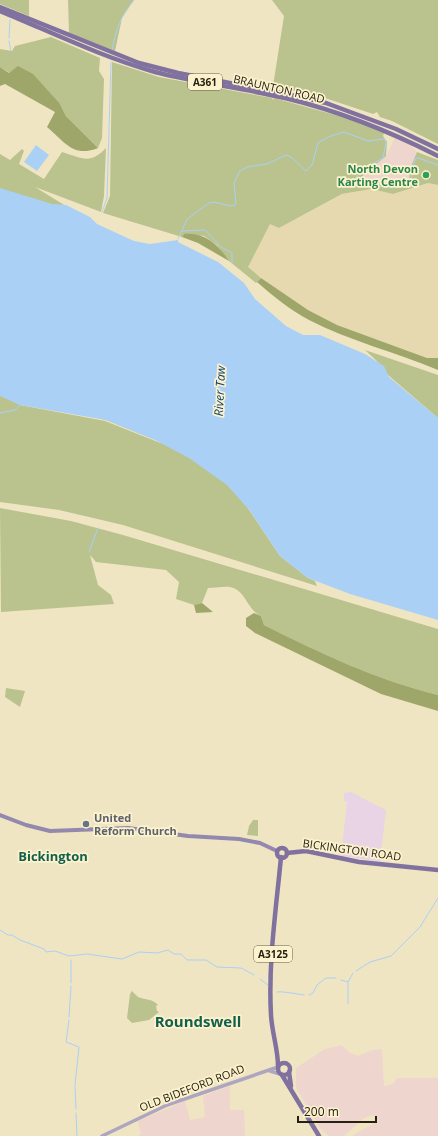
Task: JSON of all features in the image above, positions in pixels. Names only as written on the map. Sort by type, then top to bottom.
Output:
[{"type":"main road","name":"BRAUNTON ROAD","points":[[0,7],[138,63],[178,73],[326,103],[390,126],[438,149]]},
{"type":"main road","name":"BRAUNTON ROAD","points":[[0,11],[137,67],[178,77],[286,98],[339,113],[395,135],[438,156]]},
{"type":"main road","points":[[0,815],[26,825],[50,831],[128,828],[188,836],[239,839],[260,843],[277,851],[278,856],[281,857],[285,856],[287,853],[284,848],[279,848],[277,851]]},
{"type":"main road","name":"BICKINGTON ROAD","points":[[287,853],[306,851],[359,862],[438,870]]},
{"type":"main road","name":"A3125","points":[[281,857],[271,993],[271,1017],[278,1051],[278,1066],[281,1074],[291,1088],[319,1136]]},
{"type":"main road","name":"A3125","points":[[278,1051],[290,1068],[291,1088]]},
{"type":"main road","points":[[278,1066],[286,1063]]},
{"type":"main road","points":[[281,1074],[289,1072]]},
{"type":"street","name":"OLD BIDEFORD ROAD","points":[[102,1136],[167,1105],[269,1071],[278,1066]]},
{"type":"street","points":[[269,1071],[281,1074]]},
{"type":"shaded area","points":[[395,138],[411,146],[417,152],[409,180],[401,185],[382,186],[358,179],[386,156]]},
{"type":"shaded area","points":[[428,183],[438,185],[438,362],[337,325],[308,310],[247,267],[270,223],[279,228],[343,194],[371,189],[393,194]]},
{"type":"shaded area","points":[[351,792],[386,810],[380,862],[341,856],[347,802],[344,801],[344,793]]},
{"type":"shaded area","points":[[341,1045],[350,1053],[358,1056],[372,1050],[382,1049],[384,1086],[393,1084],[397,1078],[438,1078],[438,1136],[352,1136],[379,1120],[373,1115],[364,1118],[344,1136],[329,1136],[320,1128],[296,1088],[296,1068],[325,1049]]},
{"type":"shaded area","points":[[230,1086],[230,1110],[244,1110],[245,1136],[137,1136],[141,1135],[138,1121],[185,1101],[190,1120],[205,1117],[203,1096]]},
{"type":"green space","points":[[0,0],[29,0],[29,16],[0,4]]},
{"type":"green space","points":[[68,0],[134,0],[122,18],[115,51],[69,33]]},
{"type":"green space","points":[[272,0],[438,0],[438,144],[392,121],[380,117],[377,112],[373,114],[322,97],[273,86],[284,16]]},
{"type":"green space","points":[[51,37],[100,58],[99,71],[104,79],[102,138],[98,148],[66,116],[60,104],[0,67],[0,49],[12,51],[15,46]]},
{"type":"green space","points":[[112,62],[159,77],[272,98],[273,100],[274,98],[350,119],[384,133],[383,136],[387,142],[386,156],[359,179],[384,185],[396,185],[403,183],[409,180],[410,169],[417,152],[438,160],[438,185],[428,183],[393,194],[371,189],[342,194],[279,228],[270,224],[248,267],[261,278],[256,283],[229,261],[217,245],[204,236],[184,234],[182,237],[103,213],[110,196]]},
{"type":"green space","points":[[18,66],[33,74],[60,104],[66,116],[98,148],[89,151],[82,151],[70,147],[47,127],[55,112],[5,84],[0,86],[0,67],[9,73]]},
{"type":"green space","points":[[106,148],[104,196],[101,212],[35,187],[95,224],[136,243],[168,253],[0,206],[0,154],[10,160],[22,149],[24,151],[19,164],[44,179],[62,152],[86,159],[95,157]]},
{"type":"green space","points":[[184,234],[205,237],[221,250],[229,261],[198,243],[182,237]]},
{"type":"green space","points":[[13,251],[245,504],[280,556],[308,578],[315,581],[317,586],[123,525],[59,510],[0,502],[0,396]],"holes":[[[11,400],[106,420],[163,444],[105,421],[20,405]]]},
{"type":"green space","points":[[261,278],[308,310],[337,325],[427,358],[438,358],[438,370],[340,334],[309,320],[295,312],[257,282]]},
{"type":"green space","points":[[255,301],[285,329],[303,337],[365,356],[379,363],[365,350],[438,375],[438,418],[388,375],[322,364]]},
{"type":"green space","points":[[0,508],[71,521],[123,535],[438,629],[438,695],[371,674],[306,646],[264,625],[261,616],[252,609],[240,592],[235,589],[230,587],[208,588],[202,603],[194,605],[176,599],[179,582],[166,570],[96,562],[90,555],[98,585],[111,595],[114,604],[1,612]]},
{"type":"green space","points":[[202,603],[213,612],[196,613],[194,605]]},
{"type":"green space","points":[[254,613],[261,616],[264,625],[306,646],[371,674],[438,695],[438,711],[381,694],[255,633],[246,626],[246,618]]},
{"type":"green space","points":[[6,688],[25,691],[20,707],[5,697]]},
{"type":"green space","points":[[253,820],[258,820],[258,836],[247,835],[249,826]]},
{"type":"green space","points":[[132,991],[138,997],[156,1003],[158,1005],[156,1006],[157,1011],[159,1012],[149,1020],[132,1023],[127,1018],[130,994]]},
{"type":"water","points":[[36,145],[49,155],[37,171],[24,162]]},
{"type":"water","name":"River Taw","points":[[0,188],[52,204],[66,205],[90,217],[97,224],[134,241],[150,244],[178,240],[178,242],[218,262],[244,283],[255,299],[286,326],[303,335],[320,335],[365,354],[384,366],[389,377],[438,418],[438,620],[350,594],[308,578],[280,556],[250,511],[227,485],[189,458],[155,440],[106,420],[20,405],[0,396]]},
{"type":"waterway","points":[[112,50],[119,24],[125,12],[134,0]]},
{"type":"waterway","points":[[9,38],[10,20]]},
{"type":"waterway","points":[[9,41],[11,51]]},
{"type":"waterway","points":[[102,212],[107,198],[111,62]]},
{"type":"waterway","points":[[178,239],[187,219],[209,203],[214,202],[230,206],[235,205],[234,183],[240,171],[247,167],[267,164],[286,155],[291,157],[306,171],[312,165],[318,143],[328,137],[344,132],[368,141],[384,139],[386,142],[383,158],[365,168],[356,177],[360,181],[383,187],[404,185],[410,182],[415,159],[418,158],[438,165]]},
{"type":"waterway","points":[[182,231],[205,230],[221,247],[232,253],[232,263]]},
{"type":"waterway","points":[[0,413],[15,410],[20,405]]},
{"type":"waterway","points":[[89,552],[98,528]]},
{"type":"waterway","points":[[356,971],[370,962],[391,956],[420,927],[438,898]]},
{"type":"waterway","points":[[0,930],[8,935],[12,935],[20,940],[44,949],[46,952],[55,951],[69,956],[87,954],[122,959],[139,952],[157,953],[168,950],[174,954],[181,954],[187,960],[206,960],[217,967],[241,968],[254,975]]},
{"type":"waterway","points":[[71,960],[71,983]]},
{"type":"waterway","points":[[341,980],[348,982],[353,973]]},
{"type":"waterway","points":[[309,995],[313,993],[317,985],[326,978],[336,978]]},
{"type":"waterway","points":[[260,979],[268,985]]},
{"type":"waterway","points":[[348,982],[348,1004]]},
{"type":"waterway","points":[[69,1017],[71,986]]},
{"type":"waterway","points":[[277,992],[304,995]]},
{"type":"waterway","points":[[69,1020],[66,1042],[79,1047],[75,1085]]},
{"type":"waterway","points":[[75,1086],[76,1109]]},
{"type":"waterway","points":[[76,1113],[77,1136]]},
{"type":"place","name":"North Devon Karting Centre","points":[[426,175]]},
{"type":"place","name":"United Reform Church","points":[[86,824]]},
{"type":"district","name":"Bickington","points":[[53,856]]},
{"type":"district","name":"Roundswell","points":[[198,1022]]}]
